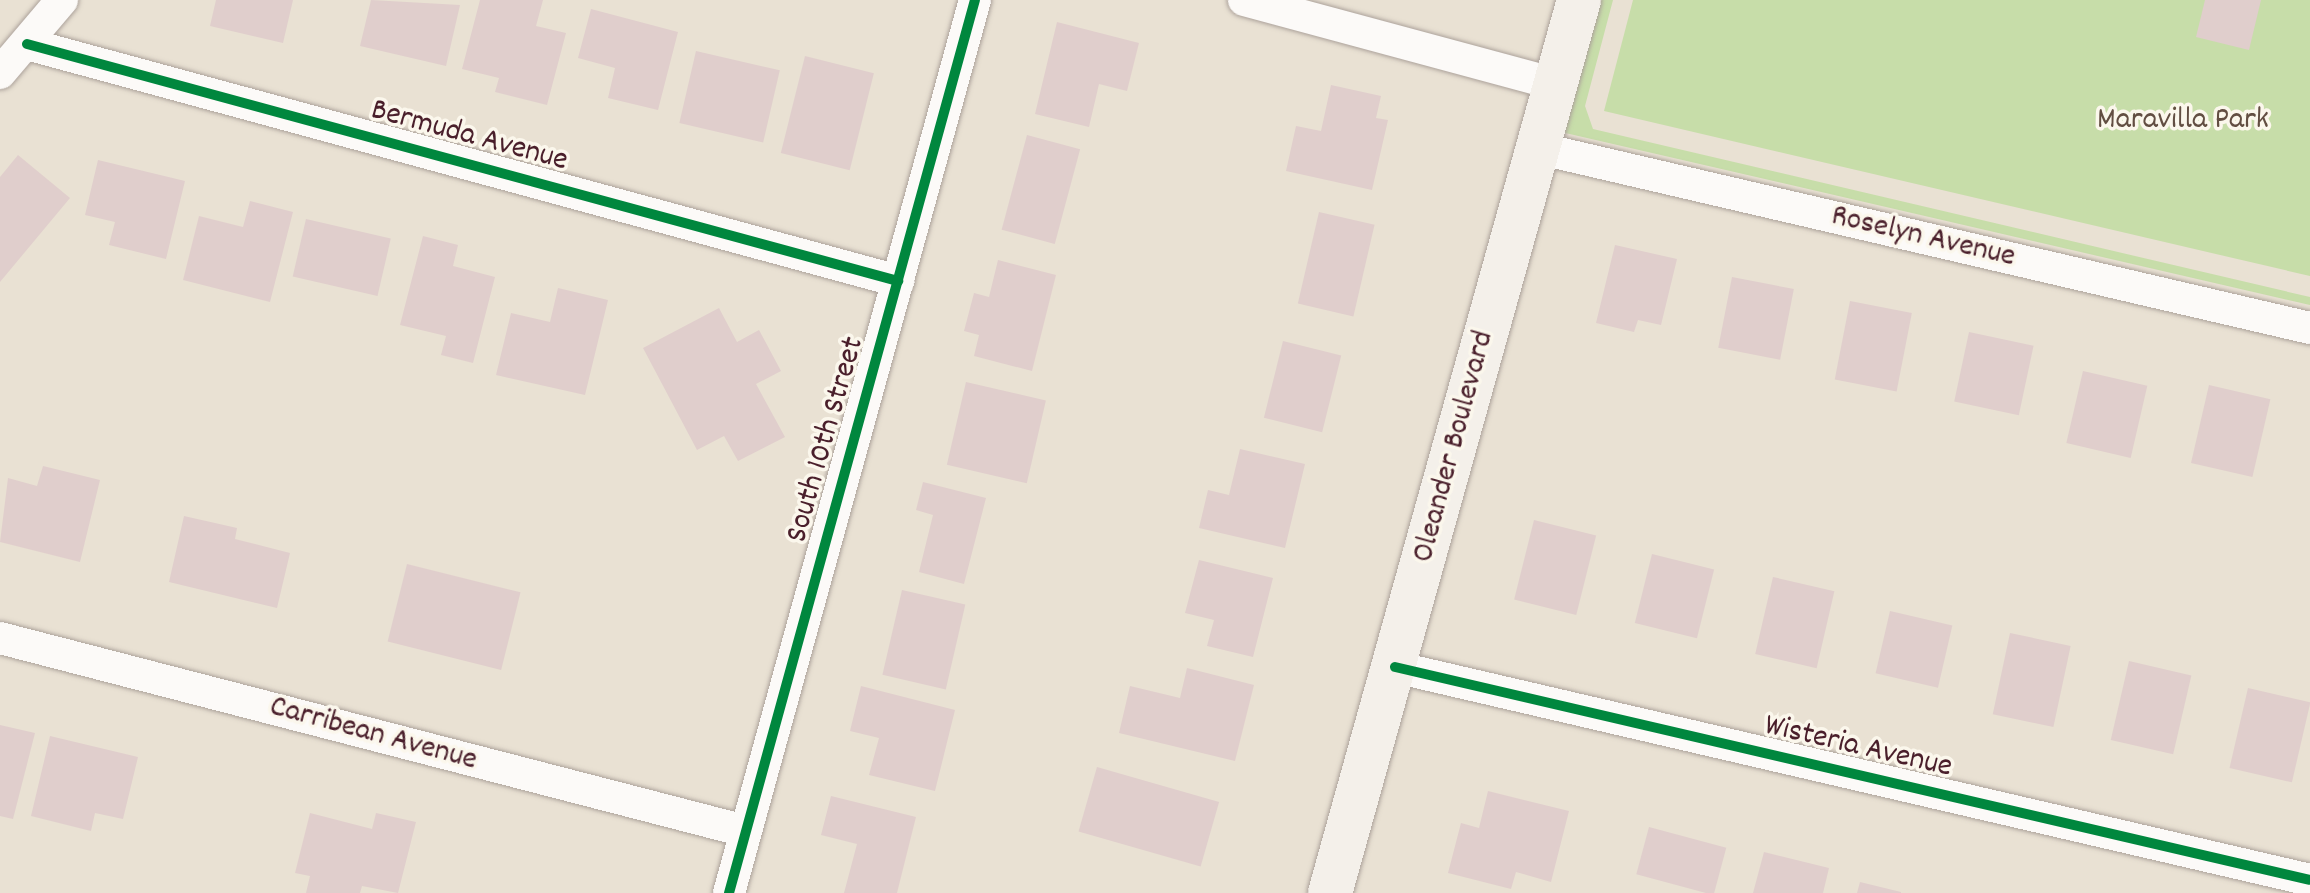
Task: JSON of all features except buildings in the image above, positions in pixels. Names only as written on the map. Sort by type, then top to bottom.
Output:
[{"type":"main road","name":"Oleander Boulevard","points":[[1330,893],[1579,0]]},
{"type":"street","points":[[0,73],[62,0]]},
{"type":"street","name":"South 10th Street","points":[[729,893],[975,0]]},
{"type":"street","points":[[1244,0],[1555,84]]},
{"type":"street","name":"Bermuda Avenue","points":[[27,44],[898,281]]},
{"type":"street","name":"Roselyn Avenue","points":[[1537,148],[2310,328]]},
{"type":"street","name":"Carribean Avenue","points":[[0,638],[745,831]]},
{"type":"street","name":"Wisteria Avenue","points":[[1395,667],[2310,880]]},
{"type":"green space","points":[[1598,0],[1613,0],[1585,106],[1593,129],[2310,297],[2310,305],[1561,132]]},
{"type":"green space","name":"Maravilla Park","points":[[1633,0],[2310,0],[2310,276],[1604,111]]},
{"type":"cycle path","points":[[729,893],[975,0]]},
{"type":"cycle path","points":[[27,44],[898,281]]},
{"type":"cycle path","points":[[1395,667],[2310,880]]}]
